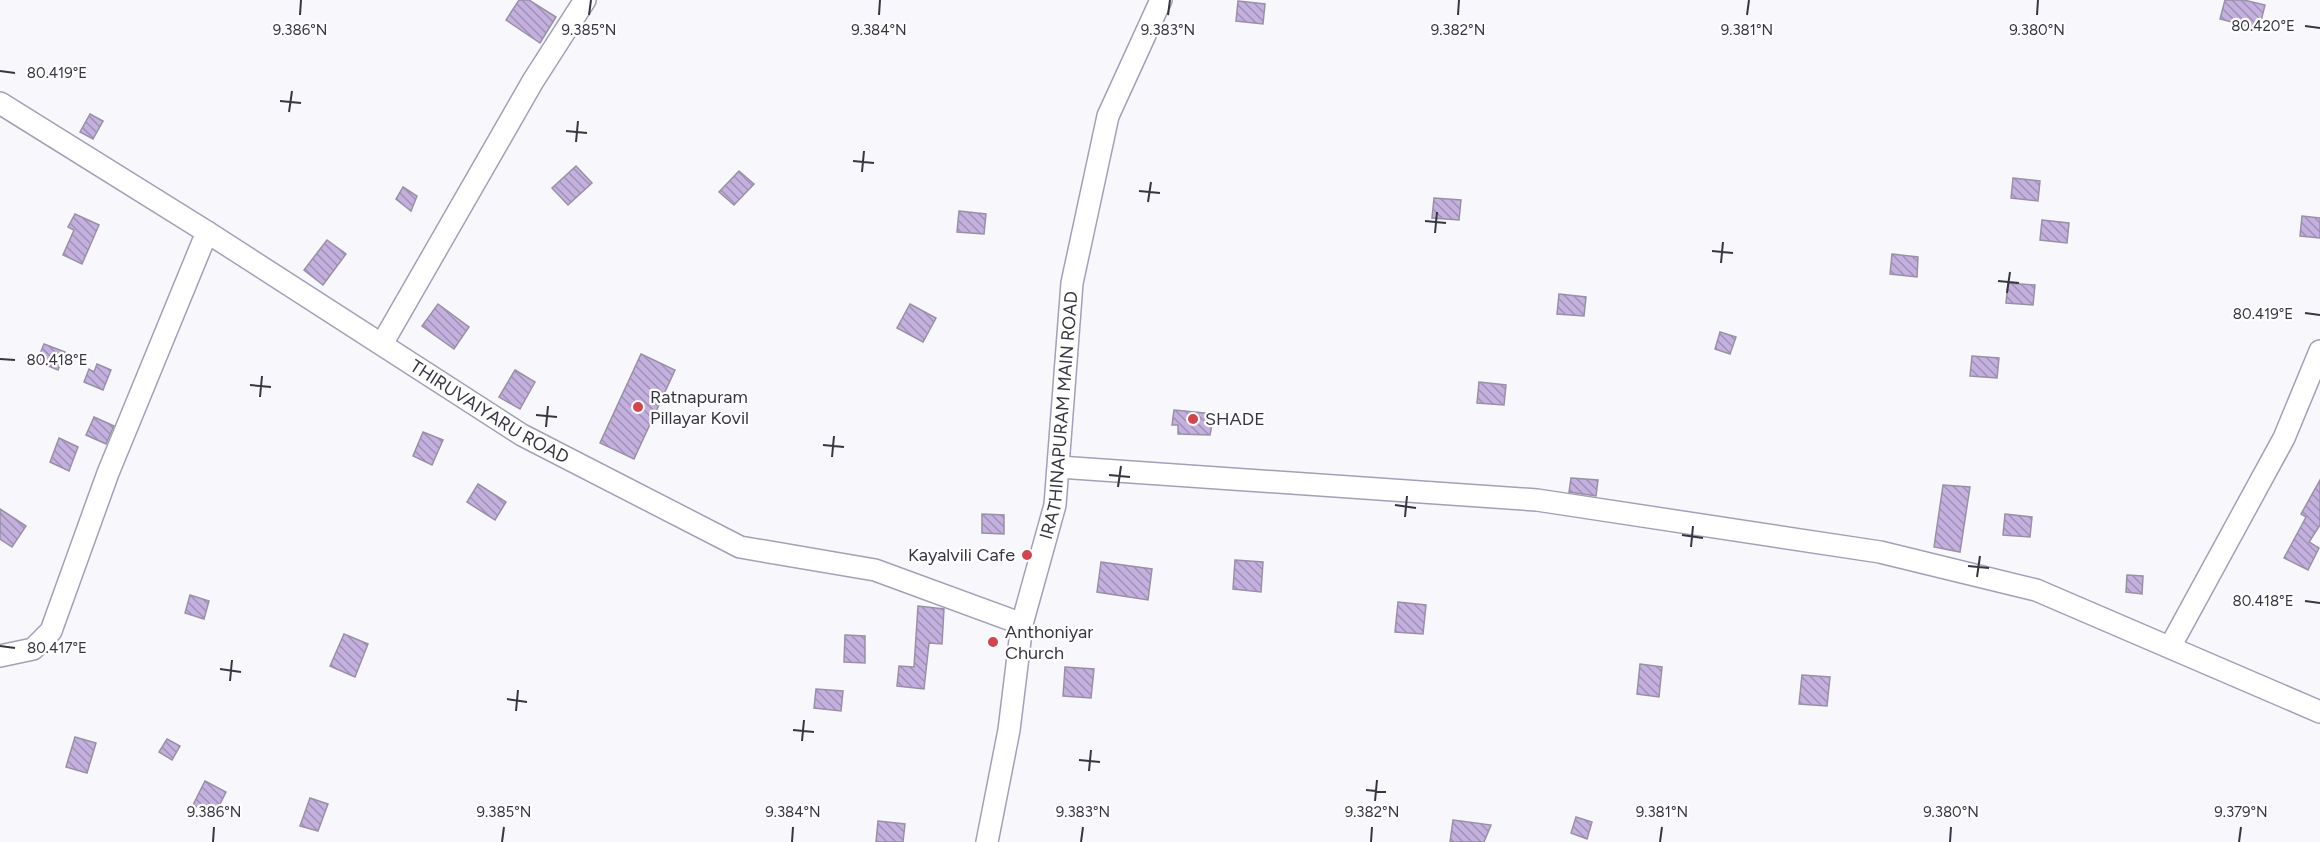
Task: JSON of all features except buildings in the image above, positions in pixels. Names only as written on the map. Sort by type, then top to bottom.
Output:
[{"type":"street","points":[[382,344],[533,81],[585,0]]},
{"type":"street","name":"IRATHINAPURAM MAIN ROAD","points":[[987,842],[1009,730],[1022,624],[1055,505],[1072,283],[1108,116],[1161,0]]},
{"type":"street","name":"THIRUVAIYARU ROAD","points":[[0,103],[207,232],[522,435],[740,547],[875,570],[1022,624]]},
{"type":"street","points":[[0,656],[33,649],[51,630],[108,473],[207,232]]},
{"type":"street","points":[[2170,646],[2284,438],[2320,351]]},
{"type":"street","points":[[1059,467],[1536,500],[1880,552],[2036,590],[2320,712]]},
{"type":"place","name":"Ratnapuram Pillayar Kovil","points":[[638,407]]},
{"type":"place","name":"SHADE","points":[[1193,419]]},
{"type":"place","name":"Kayalvili Cafe","points":[[1027,555]]},
{"type":"place","name":"Anthoniyar Church","points":[[993,642]]}]
